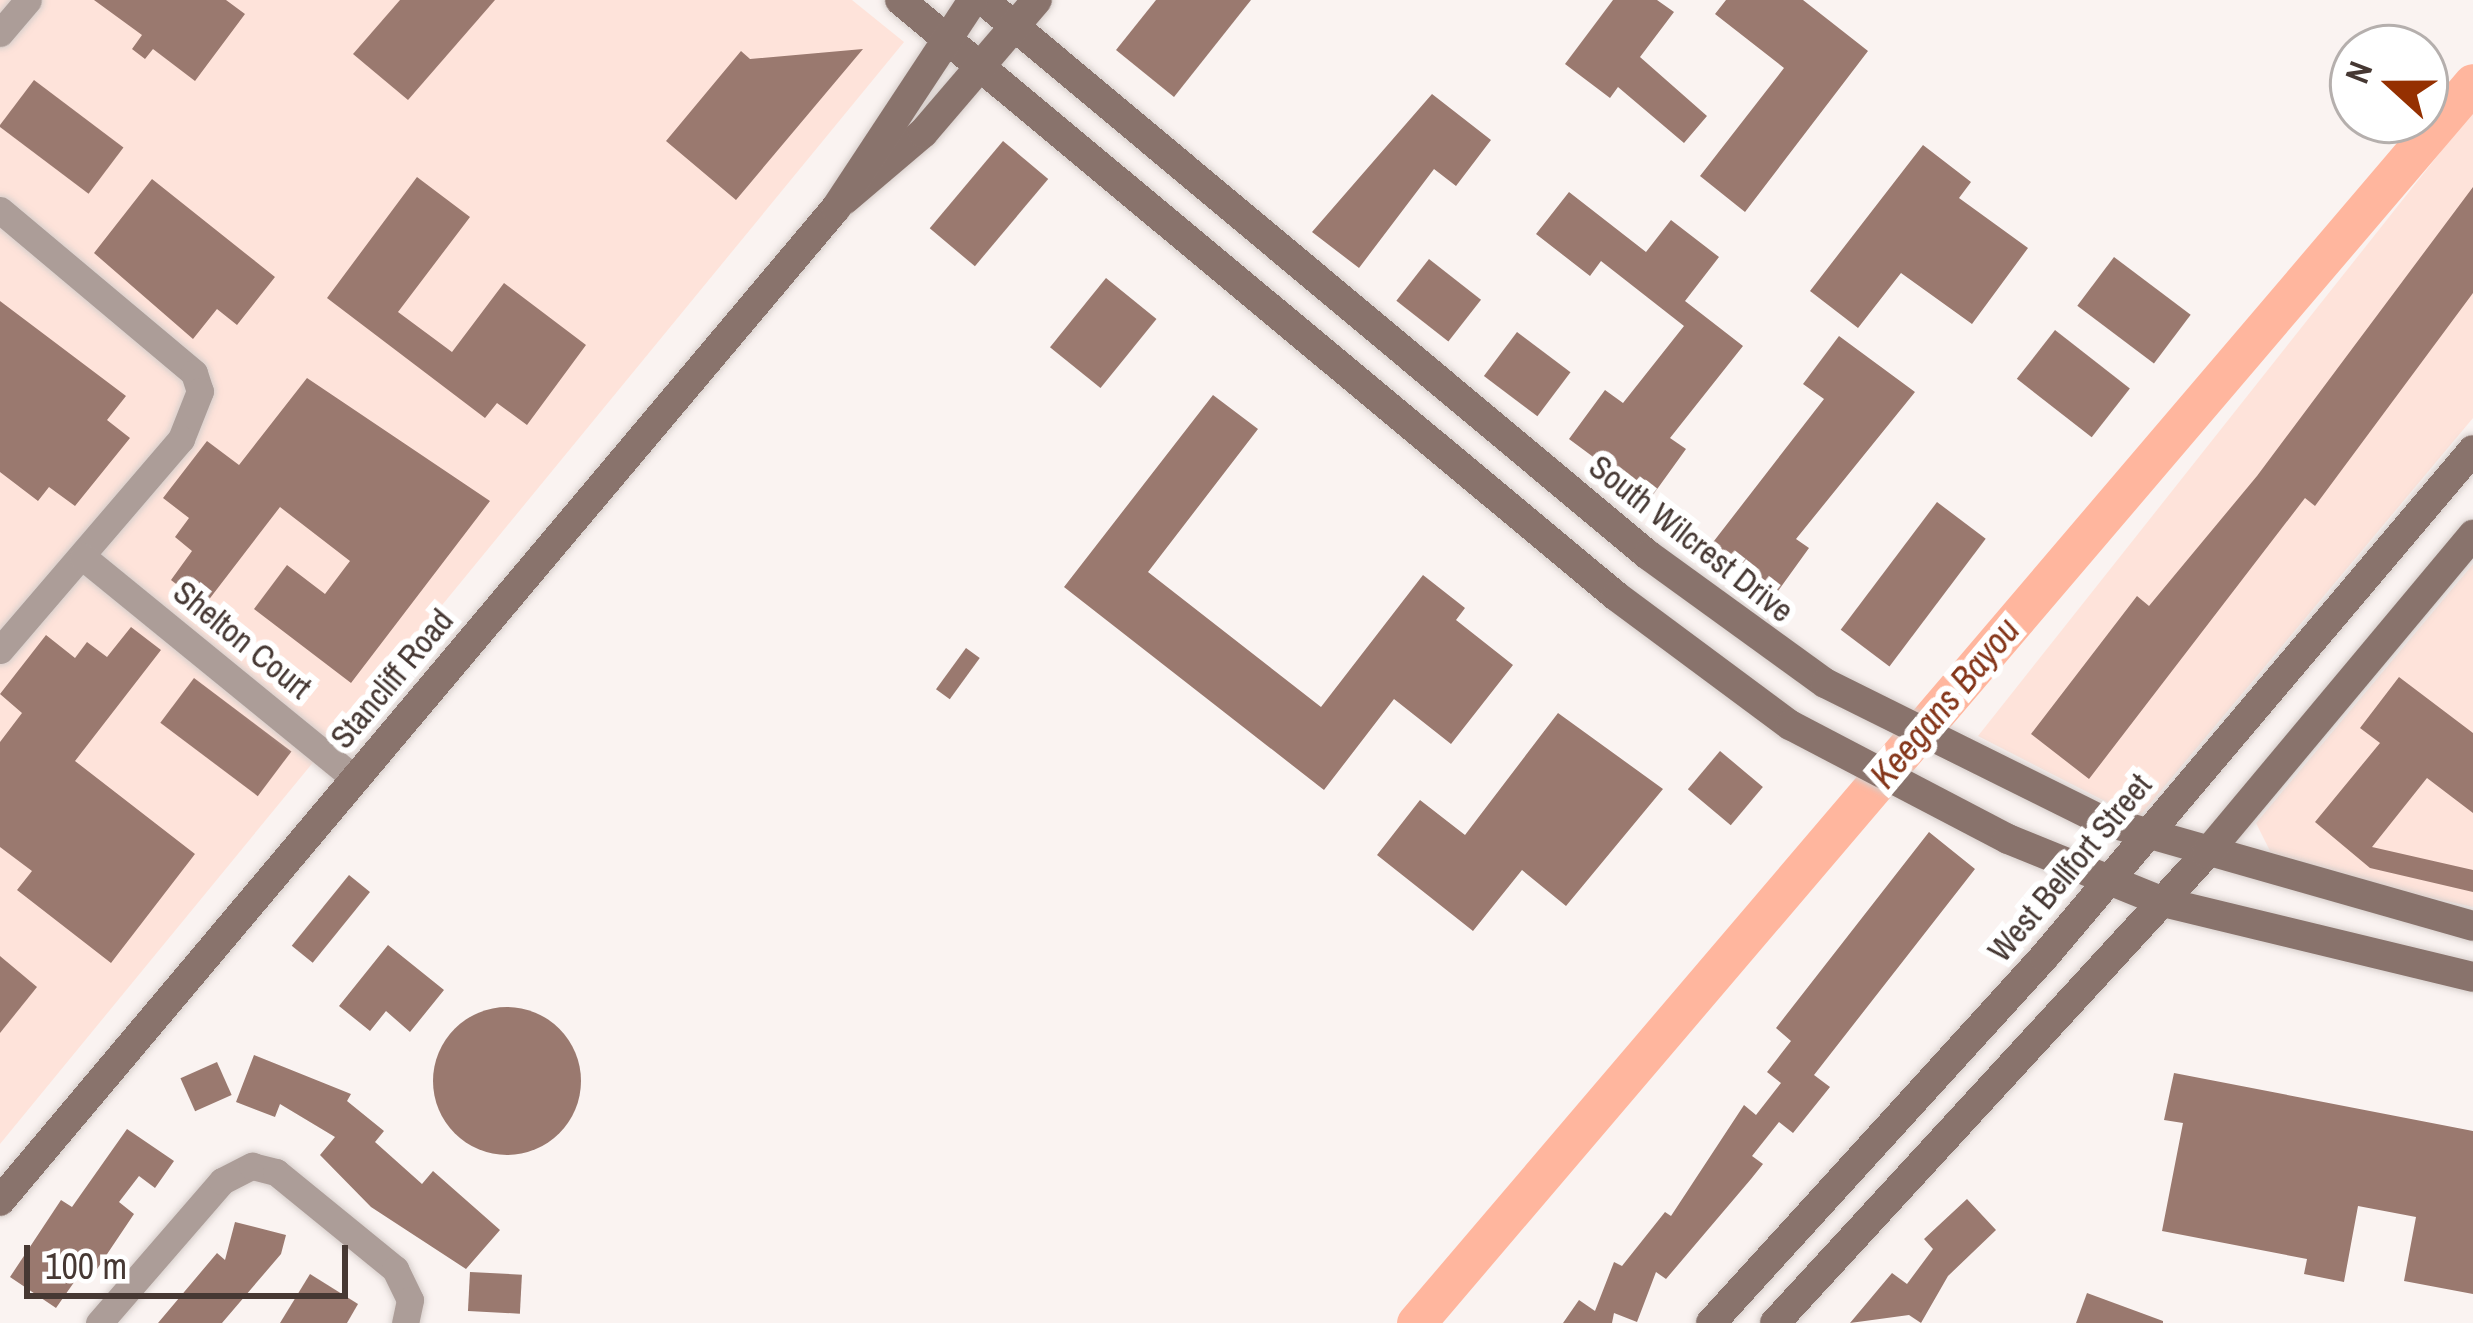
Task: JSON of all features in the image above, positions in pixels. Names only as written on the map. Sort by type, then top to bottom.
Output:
[{"type":"main road","points":[[900,0],[1616,596],[1844,755],[1998,834],[2163,902],[2473,977]]},
{"type":"main road","name":"Stancliff Road","points":[[0,1201],[839,204],[944,34],[973,0]]},
{"type":"main road","name":"South Wilcrest Drive","points":[[983,0],[1648,555],[1761,641],[1967,759],[2146,834],[2473,926]]},
{"type":"main road","name":"Stancliff Road","points":[[839,204],[879,178],[1037,0]]},
{"type":"main road","points":[[1227,269],[1259,231]]},
{"type":"main road","name":"West Bellfort Street","points":[[1711,1323],[2108,881],[2473,450]]},
{"type":"main road","points":[[1774,1323],[2207,854],[2470,539],[2424,509]]},
{"type":"main road","points":[[1616,596],[1648,555]]},
{"type":"main road","points":[[1906,1108],[1942,1138]]},
{"type":"street","points":[[0,33],[28,0]]},
{"type":"street","points":[[0,210],[194,373],[200,391],[181,439],[0,650]]},
{"type":"street","name":"Shelton Court","points":[[83,557],[355,779]]},
{"type":"street","points":[[99,1323],[222,1180],[252,1166],[276,1172],[395,1269],[410,1300],[405,1323]]},
{"type":"shaded area","points":[[0,0],[852,0],[904,42],[0,1144]]},
{"type":"shaded area","points":[[2473,111],[2473,418],[2138,818],[1978,736],[2449,144]]},
{"type":"shaded area","points":[[2473,564],[2473,907],[2276,863],[2256,823]]},
{"type":"building","points":[[94,0],[226,0],[245,14],[195,81],[153,49],[145,59],[132,49],[142,35]]},
{"type":"building","points":[[400,0],[495,0],[408,100],[353,54]]},
{"type":"building","points":[[1156,0],[1251,0],[1174,97],[1116,50]]},
{"type":"building","points":[[1613,0],[1657,0],[1674,12],[1640,57],[1707,116],[1684,143],[1618,87],[1610,98],[1565,64]]},
{"type":"building","points":[[1726,0],[1803,0],[1868,51],[1745,212],[1700,176],[1784,68],[1715,14]]},
{"type":"building","points":[[863,49],[736,200],[666,141],[741,51],[750,59]]},
{"type":"building","points":[[34,80],[123,147],[89,194],[0,127]]},
{"type":"building","points":[[1432,94],[1491,140],[1456,186],[1434,169],[1359,268],[1312,232]]},
{"type":"building","points":[[1003,141],[1048,179],[975,266],[930,228]]},
{"type":"building","points":[[1923,145],[1971,182],[1959,198],[2028,248],[1972,324],[1901,273],[1858,328],[1810,291]]},
{"type":"building","points":[[417,177],[470,217],[398,312],[452,352],[504,283],[586,345],[527,425],[497,403],[485,418],[327,298]]},
{"type":"building","points":[[152,179],[275,277],[237,325],[217,309],[193,339],[94,253]]},
{"type":"building","points":[[2473,187],[2473,293],[2315,506],[2305,498],[2089,779],[2031,734],[2137,596],[2149,606],[2257,476]]},
{"type":"building","points":[[1569,192],[1646,252],[1671,220],[1719,257],[1685,301],[1743,346],[1670,438],[1686,449],[1650,499],[1569,439],[1605,390],[1623,403],[1684,326],[1601,261],[1590,276],[1536,234]]},
{"type":"building","points":[[2114,257],[2191,315],[2154,363],[2077,306]]},
{"type":"building","points":[[1429,259],[1481,300],[1448,341],[1396,301]]},
{"type":"building","points":[[1106,278],[1157,319],[1101,388],[1050,347]]},
{"type":"building","points":[[0,301],[126,396],[107,420],[130,438],[75,506],[49,487],[38,501],[0,472]]},
{"type":"building","points":[[2055,330],[2130,388],[2092,437],[2017,379]]},
{"type":"building","points":[[1517,332],[1571,372],[1537,416],[1484,376]]},
{"type":"building","points":[[1839,336],[1915,392],[1796,539],[1809,548],[1773,598],[1707,550],[1824,399],[1803,384]]},
{"type":"building","points":[[307,378],[490,501],[351,683],[254,609],[287,565],[325,594],[350,561],[280,507],[204,606],[171,580],[192,551],[175,537],[189,518],[163,498],[207,441],[239,465]]},
{"type":"building","points":[[1213,395],[1258,429],[1148,572],[1321,707],[1423,575],[1465,608],[1456,620],[1513,665],[1451,744],[1394,699],[1324,790],[1064,587]]},
{"type":"building","points":[[1937,502],[1986,539],[1889,666],[1841,630]]},
{"type":"building","points":[[131,627],[161,650],[75,761],[195,854],[111,963],[17,890],[32,871],[0,847],[0,742],[22,713],[0,694],[46,635],[75,658],[87,642],[107,657]]},
{"type":"building","points":[[966,648],[980,658],[950,699],[936,689]]},
{"type":"building","points":[[2399,677],[2473,733],[2473,813],[2427,778],[2372,847],[2473,870],[2473,892],[2370,868],[2315,822],[2380,743],[2360,728]]},
{"type":"building","points":[[194,678],[291,751],[258,796],[160,723]]},
{"type":"building","points":[[1558,713],[1663,789],[1566,906],[1522,870],[1473,931],[1377,855],[1420,800],[1465,835]]},
{"type":"building","points":[[1720,751],[1763,787],[1731,825],[1688,789]]},
{"type":"building","points":[[1929,832],[1975,869],[1814,1075],[1830,1087],[1793,1133],[1779,1122],[1752,1156],[1763,1164],[1751,1179],[1666,1279],[1656,1272],[1637,1322],[1614,1313],[1612,1323],[1563,1323],[1579,1300],[1595,1311],[1614,1262],[1622,1266],[1665,1212],[1671,1216],[1744,1105],[1756,1115],[1781,1083],[1767,1072],[1791,1041],[1776,1028]]},
{"type":"building","points":[[349,875],[370,892],[313,963],[292,946]]},
{"type":"building","points":[[388,945],[444,990],[410,1032],[386,1011],[370,1031],[339,1006]]},
{"type":"building","points":[[0,956],[37,987],[0,1033]]},
{"type":"building","points":[[507,1007],[535,1013],[559,1029],[575,1053],[581,1081],[575,1109],[559,1133],[535,1149],[507,1155],[479,1149],[455,1133],[439,1109],[433,1081],[439,1053],[455,1029],[479,1013]]},
{"type":"building","points":[[254,1055],[351,1094],[347,1101],[384,1131],[375,1142],[422,1184],[433,1171],[500,1230],[466,1269],[371,1207],[320,1155],[335,1137],[280,1104],[275,1117],[236,1102]]},
{"type":"building","points":[[217,1062],[232,1095],[195,1111],[180,1078]]},
{"type":"building","points":[[2174,1073],[2473,1131],[2473,1294],[2404,1281],[2416,1217],[2358,1206],[2344,1282],[2304,1274],[2307,1259],[2162,1231],[2183,1123],[2164,1120]]},
{"type":"building","points":[[127,1129],[174,1161],[155,1188],[139,1176],[119,1202],[134,1214],[93,1275],[84,1268],[56,1308],[10,1277],[61,1200],[72,1207]]},
{"type":"building","points":[[1967,1199],[1996,1230],[1948,1276],[1921,1323],[1909,1315],[1850,1323],[1892,1273],[1907,1284],[1933,1249],[1924,1239]]},
{"type":"building","points":[[235,1222],[286,1235],[281,1254],[222,1323],[158,1323],[217,1253],[225,1260]]},
{"type":"building","points":[[470,1272],[522,1275],[520,1314],[468,1311]]},
{"type":"building","points":[[310,1274],[358,1304],[347,1323],[280,1323]]},
{"type":"building","points":[[2087,1293],[2163,1321],[2163,1323],[2076,1323]]},
{"type":"waterway","name":"Keegans Bayou","points":[[1416,1323],[2473,83]]}]
